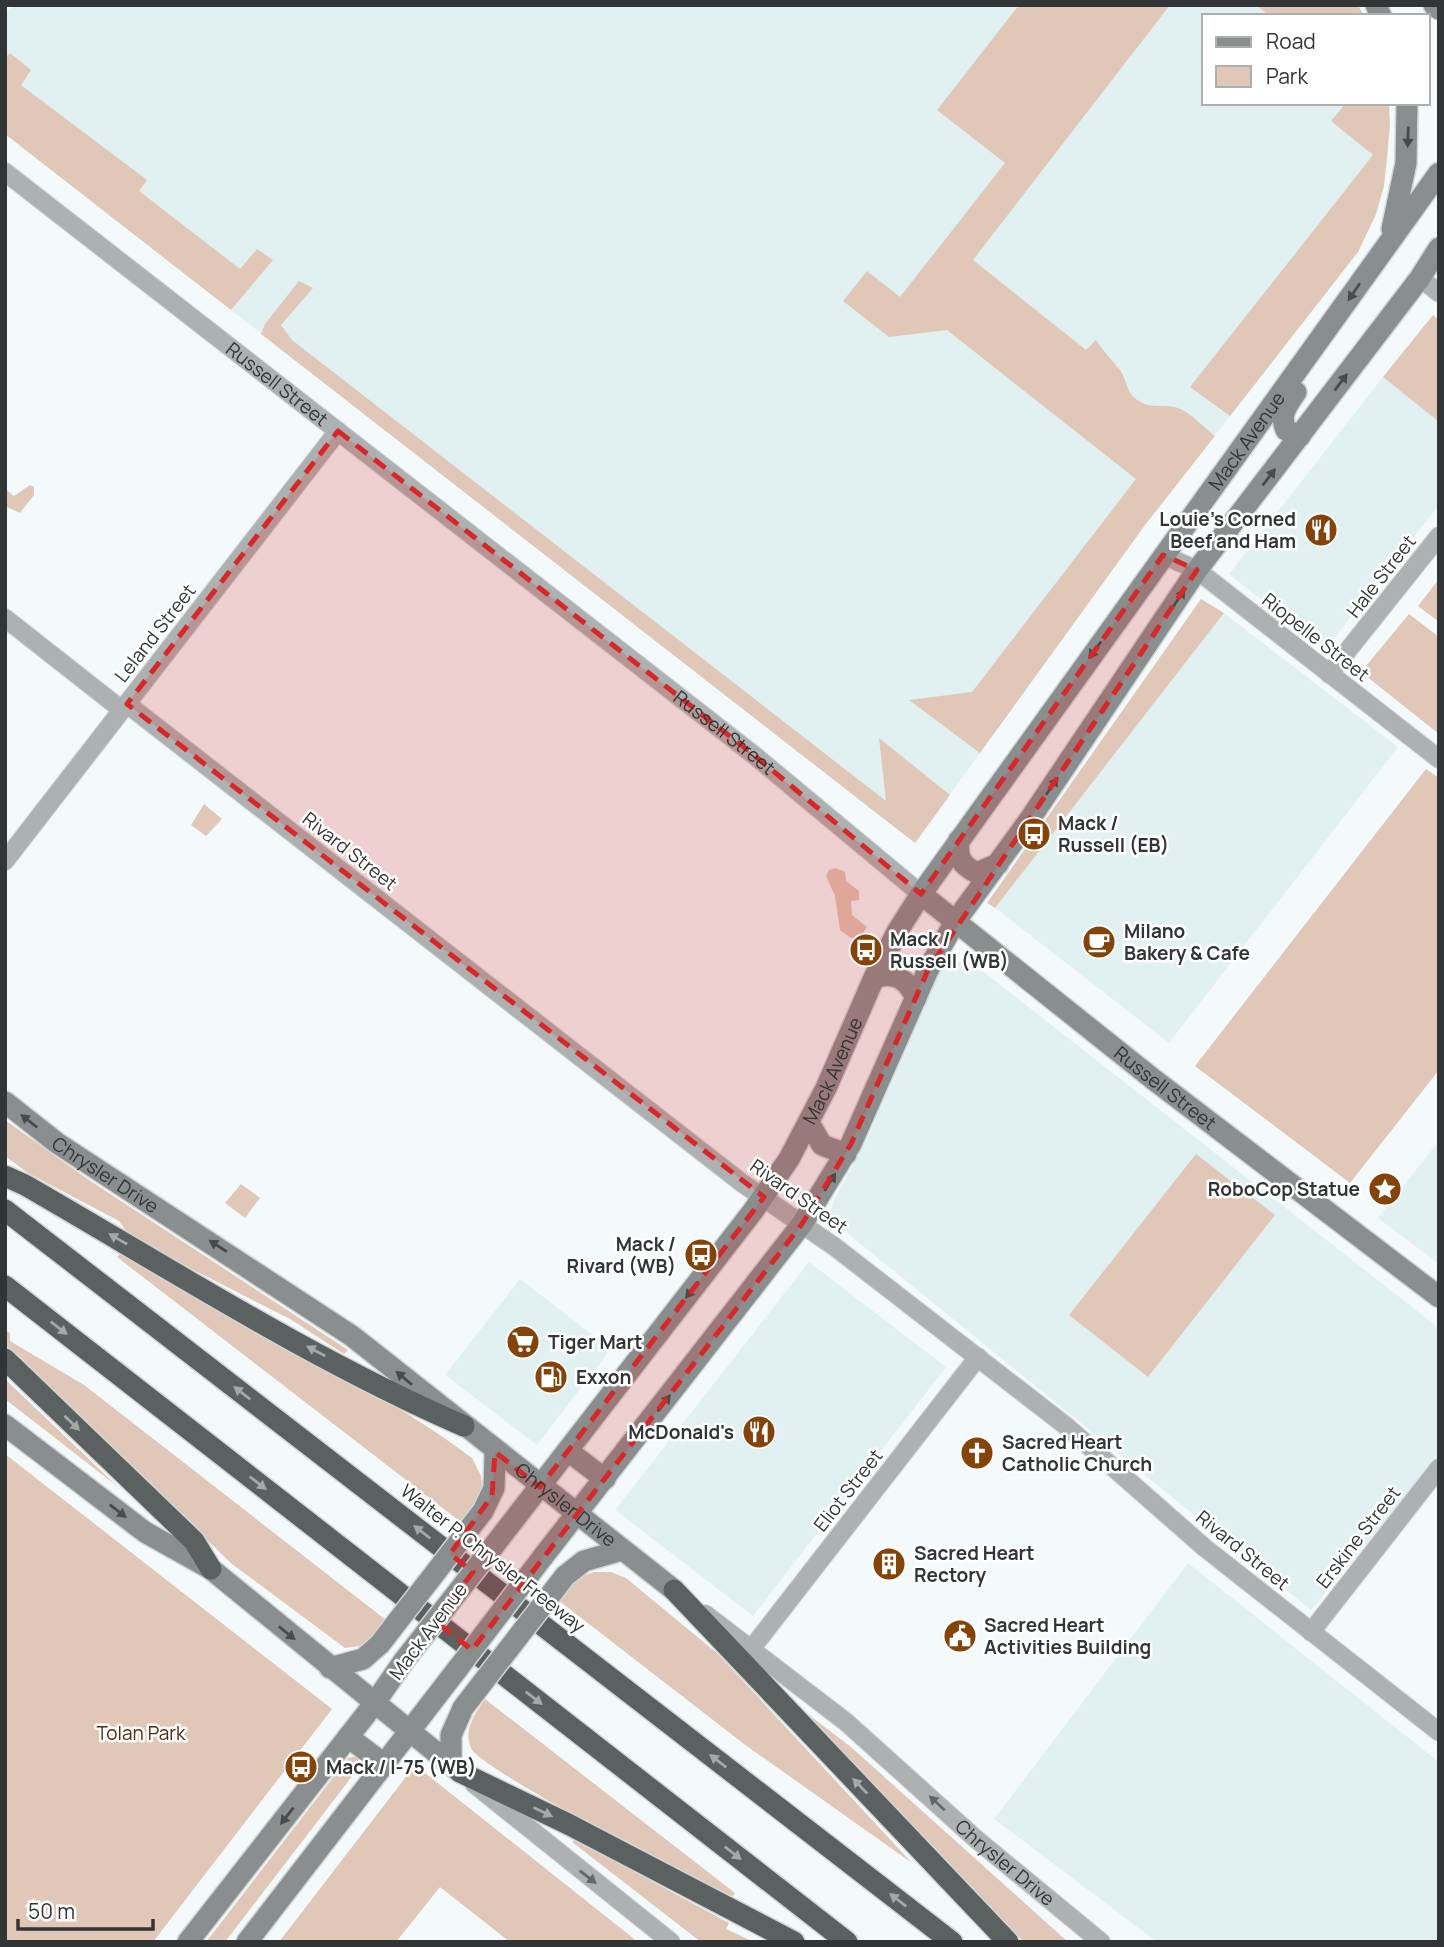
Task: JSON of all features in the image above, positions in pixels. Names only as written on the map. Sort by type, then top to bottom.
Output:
[{"type":"highway","points":[[5,1176],[266,1324],[418,1406],[464,1426]]},
{"type":"highway","name":"Walter P. Chrysler Freeway","points":[[5,1210],[952,1942]]},
{"type":"highway","points":[[5,1286],[847,1942]]},
{"type":"highway","points":[[5,1359],[194,1541],[211,1569]]},
{"type":"highway","points":[[674,1590],[1008,1942]]},
{"type":"highway","points":[[455,1769],[568,1824],[794,1942]]},
{"type":"main road","points":[[1434,5],[1439,9]]},
{"type":"main road","points":[[1374,262],[1398,210],[1409,142],[1407,105]]},
{"type":"main road","name":"Mack Avenue","points":[[188,1942],[764,1197],[809,1123],[874,978],[897,932],[921,894],[1439,173]]},
{"type":"main road","name":"Mack Avenue","points":[[247,1942],[802,1224],[846,1154],[916,998],[955,922],[1197,570],[1420,278],[1439,248]]},
{"type":"main road","points":[[1300,436],[1286,430],[1283,412],[1307,377],[1333,322]]},
{"type":"main road","points":[[960,840],[957,855],[964,867],[977,873],[998,863]]},
{"type":"main road","name":"Russell Street","points":[[921,894],[1153,1079],[1439,1297]]},
{"type":"main road","points":[[874,978],[886,974],[898,976],[910,986],[916,998]]},
{"type":"main road","name":"Chrysler Drive","points":[[5,1102],[57,1143],[352,1336],[495,1452],[674,1590]]},
{"type":"main road","points":[[809,1123],[822,1145],[846,1154]]},
{"type":"main road","points":[[5,1425],[145,1532],[211,1569],[455,1769]]},
{"type":"main road","points":[[568,1451],[605,1479]]},
{"type":"main road","points":[[330,1668],[352,1664],[380,1644],[483,1511],[494,1488],[495,1452]]},
{"type":"main road","points":[[455,1769],[451,1735],[463,1709],[565,1576],[584,1560],[622,1550]]},
{"type":"main road","points":[[348,1737],[384,1764]]},
{"type":"street","name":"Russell Street","points":[[5,172],[754,755],[921,894]]},
{"type":"street","points":[[1420,278],[1439,293]]},
{"type":"street","name":"Leland Street","points":[[5,861],[338,431]]},
{"type":"street","name":"Hale Street","points":[[1329,674],[1439,536]]},
{"type":"street","name":"Riopelle Street","points":[[1163,555],[1197,570],[1439,759]]},
{"type":"street","name":"Rivard Street","points":[[5,618],[978,1357],[1066,1426],[1205,1548],[1439,1732]]},
{"type":"street","name":"Eliot Street","points":[[752,1648],[978,1357]]},
{"type":"street","name":"Erskine Street","points":[[1311,1632],[1439,1468]]},
{"type":"street","name":"Chrysler Drive","points":[[674,1590],[846,1722],[976,1839],[1101,1942]]},
{"type":"street","points":[[455,1769],[671,1942]]},
{"type":"highlighted area","points":[[338,431],[754,755],[921,894],[1163,555],[1197,570],[928,970],[851,1144],[802,1224],[472,1650],[435,1621],[473,1572],[450,1554],[492,1496],[495,1452],[540,1487],[764,1197],[127,704]]},
{"type":"shaded area","points":[[12,5],[1358,5],[1363,14],[1202,14],[1202,105],[1389,105],[1388,159],[1376,214],[1358,252],[1145,525],[915,843],[5,134],[5,14]]},
{"type":"shaded area","points":[[1383,377],[1439,422],[1439,505],[1325,650],[1229,574]]},
{"type":"shaded area","points":[[1224,613],[1398,747],[1169,1043],[995,908]]},
{"type":"shaded area","points":[[952,962],[971,962],[1439,1328],[1439,1457],[1311,1610],[836,1224],[831,1215],[833,1201],[864,1146],[942,967]]},
{"type":"shaded area","points":[[1439,1141],[1439,1264],[1378,1218]]},
{"type":"shaded area","points":[[809,1262],[946,1367],[753,1616],[615,1510]]},
{"type":"shaded area","points":[[520,1279],[611,1349],[537,1445],[445,1375]]},
{"type":"shaded area","points":[[1188,1563],[1439,1762],[1439,1942],[1157,1942],[994,1819]]},
{"type":"green space","points":[[1019,5],[1170,5],[973,260],[1086,350],[1096,340],[1122,373],[1134,398],[1148,405],[1181,409],[1215,436],[1145,525],[980,753],[909,700],[972,692],[1136,479],[947,330],[889,337],[843,301],[867,271],[900,297],[1005,163],[937,110]]},
{"type":"green space","points":[[1256,5],[1358,5],[1363,14],[1267,14]]},
{"type":"green space","points":[[10,53],[31,70],[21,85],[147,180],[139,191],[240,269],[257,249],[273,260],[231,310],[5,134],[5,58]]},
{"type":"green space","points":[[1344,105],[1389,105],[1390,125],[1384,186],[1376,214],[1358,252],[1230,416],[1190,387],[1373,155],[1331,121]]},
{"type":"green space","points":[[299,281],[313,288],[281,325],[292,340],[886,801],[879,738],[950,795],[915,843],[261,334],[265,324]]},
{"type":"green space","points":[[1433,315],[1439,320],[1439,422],[1383,377]]},
{"type":"green space","points":[[30,485],[34,487],[34,495],[20,513],[5,506],[5,489],[14,496]]},
{"type":"green space","points":[[1439,579],[1439,622],[1418,606]]},
{"type":"green space","points":[[1201,599],[1224,613],[995,908],[987,903]]},
{"type":"green space","points":[[1409,614],[1439,637],[1439,734],[1361,672]]},
{"type":"green space","points":[[1426,769],[1439,778],[1439,1070],[1350,1183],[1195,1066]]},
{"type":"green space","points":[[204,804],[222,819],[206,836],[191,825]]},
{"type":"green space","points":[[836,868],[845,872],[846,881],[859,891],[859,900],[851,901],[852,915],[867,927],[861,936],[851,938],[840,930],[835,896],[826,876],[829,870]]},
{"type":"green space","points":[[5,1120],[89,1180],[348,1350],[344,1354],[290,1319],[131,1238],[119,1221],[28,1173],[5,1156]]},
{"type":"green space","points":[[1196,1154],[1275,1215],[1148,1377],[1069,1315]]},
{"type":"green space","points":[[241,1184],[260,1198],[245,1218],[225,1203]]},
{"type":"green space","points":[[122,1251],[380,1396],[440,1435],[472,1458],[481,1476],[483,1495],[462,1523],[117,1257]]},
{"type":"green space","points":[[5,1330],[10,1333],[10,1341],[84,1385],[386,1620],[365,1645],[345,1648],[232,1564],[5,1345]]},
{"type":"green space","points":[[5,1379],[118,1487],[5,1399]]},
{"type":"green space","name":"Tolan Park","points":[[5,1454],[332,1709],[153,1942],[5,1942]]},
{"type":"green space","points":[[594,1572],[611,1572],[626,1578],[718,1654],[912,1863],[744,1744],[558,1600],[580,1577]]},
{"type":"green space","points":[[485,1699],[735,1893],[731,1899],[548,1801],[484,1760],[471,1748],[468,1734],[471,1722]]},
{"type":"green space","points":[[792,1702],[851,1747],[1068,1942],[1024,1942],[932,1846],[927,1847]]},
{"type":"green space","points":[[357,1756],[360,1766],[225,1942],[206,1942],[348,1758]]},
{"type":"green space","points":[[415,1765],[638,1942],[510,1942],[440,1887],[396,1942],[279,1942]]},
{"type":"green space","points":[[575,1840],[729,1923],[726,1929],[754,1942],[701,1942],[572,1842]]},
{"type":"place","name":"Louie's Corned Beef and Ham","points":[[1321,530]]},
{"type":"place","name":"Mack / Russell (EB)","points":[[1034,834]]},
{"type":"place","name":"Milano Bakery & Cafe","points":[[1099,942]]},
{"type":"place","name":"Mack / Russell (WB)","points":[[866,950]]},
{"type":"place","name":"RoboCop Statue","points":[[1385,1189]]},
{"type":"place","name":"Mack / Rivard (WB)","points":[[701,1255]]},
{"type":"place","name":"Tiger Mart","points":[[523,1342]]},
{"type":"place","name":"Exxon","points":[[551,1377]]},
{"type":"place","name":"McDonald's","points":[[759,1432]]},
{"type":"place","name":"Sacred Heart Catholic Church","points":[[977,1453]]},
{"type":"place","name":"Sacred Heart Rectory","points":[[889,1564]]},
{"type":"place","name":"Sacred Heart Activities Building","points":[[960,1636]]},
{"type":"place","name":"Mack / I-75 (WB)","points":[[301,1767]]}]
